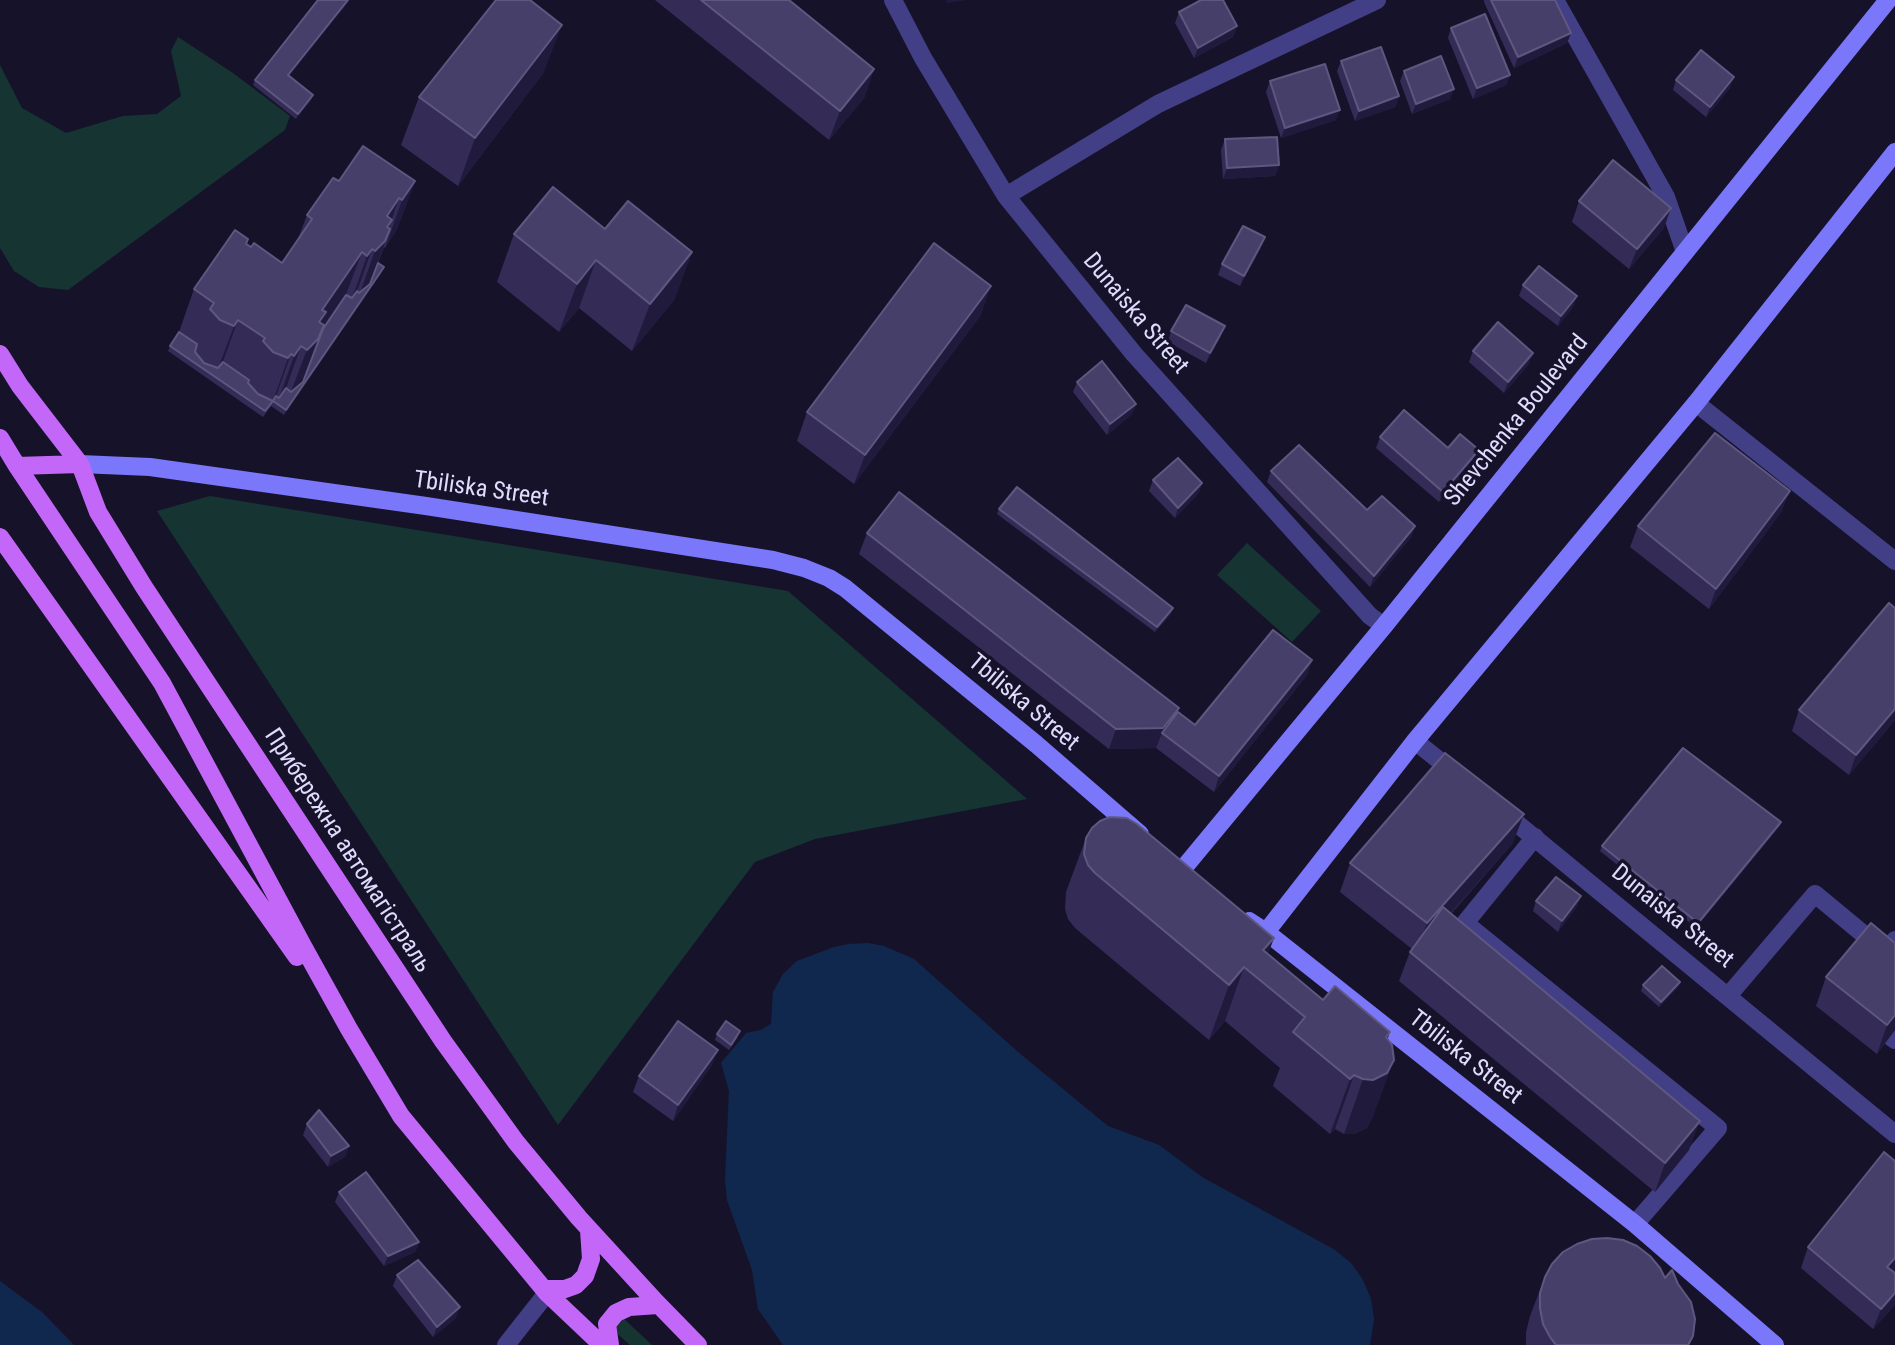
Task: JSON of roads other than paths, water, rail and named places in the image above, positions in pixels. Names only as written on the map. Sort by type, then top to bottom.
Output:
[{"type":"main road","name":"Прибережна автомагістраль","points":[[0,354],[20,386],[80,464],[97,512],[144,587],[435,1029],[516,1142],[589,1230],[698,1345]]},
{"type":"main road","points":[[0,439],[162,683],[349,1029],[401,1116],[545,1291],[602,1345]]},
{"type":"main road","points":[[16,466],[80,464]]},
{"type":"main road","points":[[0,537],[349,1029]]},
{"type":"main road","points":[[545,1291],[576,1286],[585,1276],[591,1259],[589,1230]]},
{"type":"main road","points":[[610,1345],[607,1324],[616,1313],[629,1307],[658,1305]]},
{"type":"street","name":"Dunaiska Street","points":[[893,0],[923,58],[1006,196],[1134,354],[1370,616],[1384,626]]},
{"type":"street","points":[[1006,196],[1158,104],[1377,0]]},
{"type":"street","points":[[1555,0],[1667,197],[1685,252]]},
{"type":"street","name":"Shevchenka Boulevard","points":[[1182,870],[1384,626],[1888,0]]},
{"type":"street","points":[[1266,932],[1415,741],[1696,403],[1895,152]]},
{"type":"street","points":[[1696,403],[1895,561]]},
{"type":"street","name":"Tbiliska Street","points":[[80,464],[150,467],[426,506],[773,560],[804,568],[845,588],[1036,744],[1153,845]]},
{"type":"street","points":[[1415,741],[1470,785]]},
{"type":"street","name":"Dunaiska Street","points":[[1492,803],[1895,1134]]},
{"type":"street","points":[[1535,837],[1465,923],[1718,1128],[1635,1224]]},
{"type":"street","points":[[1728,996],[1815,894],[1885,952],[1895,940]]},
{"type":"street","name":"Tbiliska Street","points":[[1232,911],[1266,932],[1635,1224],[1775,1345]]},
{"type":"street","points":[[506,1345],[545,1291]]},
{"type":"water","points":[[868,943],[884,946],[914,959],[1018,1052],[1108,1126],[1159,1145],[1202,1177],[1335,1250],[1351,1263],[1363,1280],[1371,1299],[1374,1319],[1370,1345],[783,1345],[758,1309],[752,1270],[727,1200],[725,1180],[729,1091],[721,1063],[746,1033],[761,1030],[771,1024],[773,992],[783,974],[797,961],[834,947]]},
{"type":"water","points":[[0,1281],[43,1313],[74,1345],[0,1345]]}]
